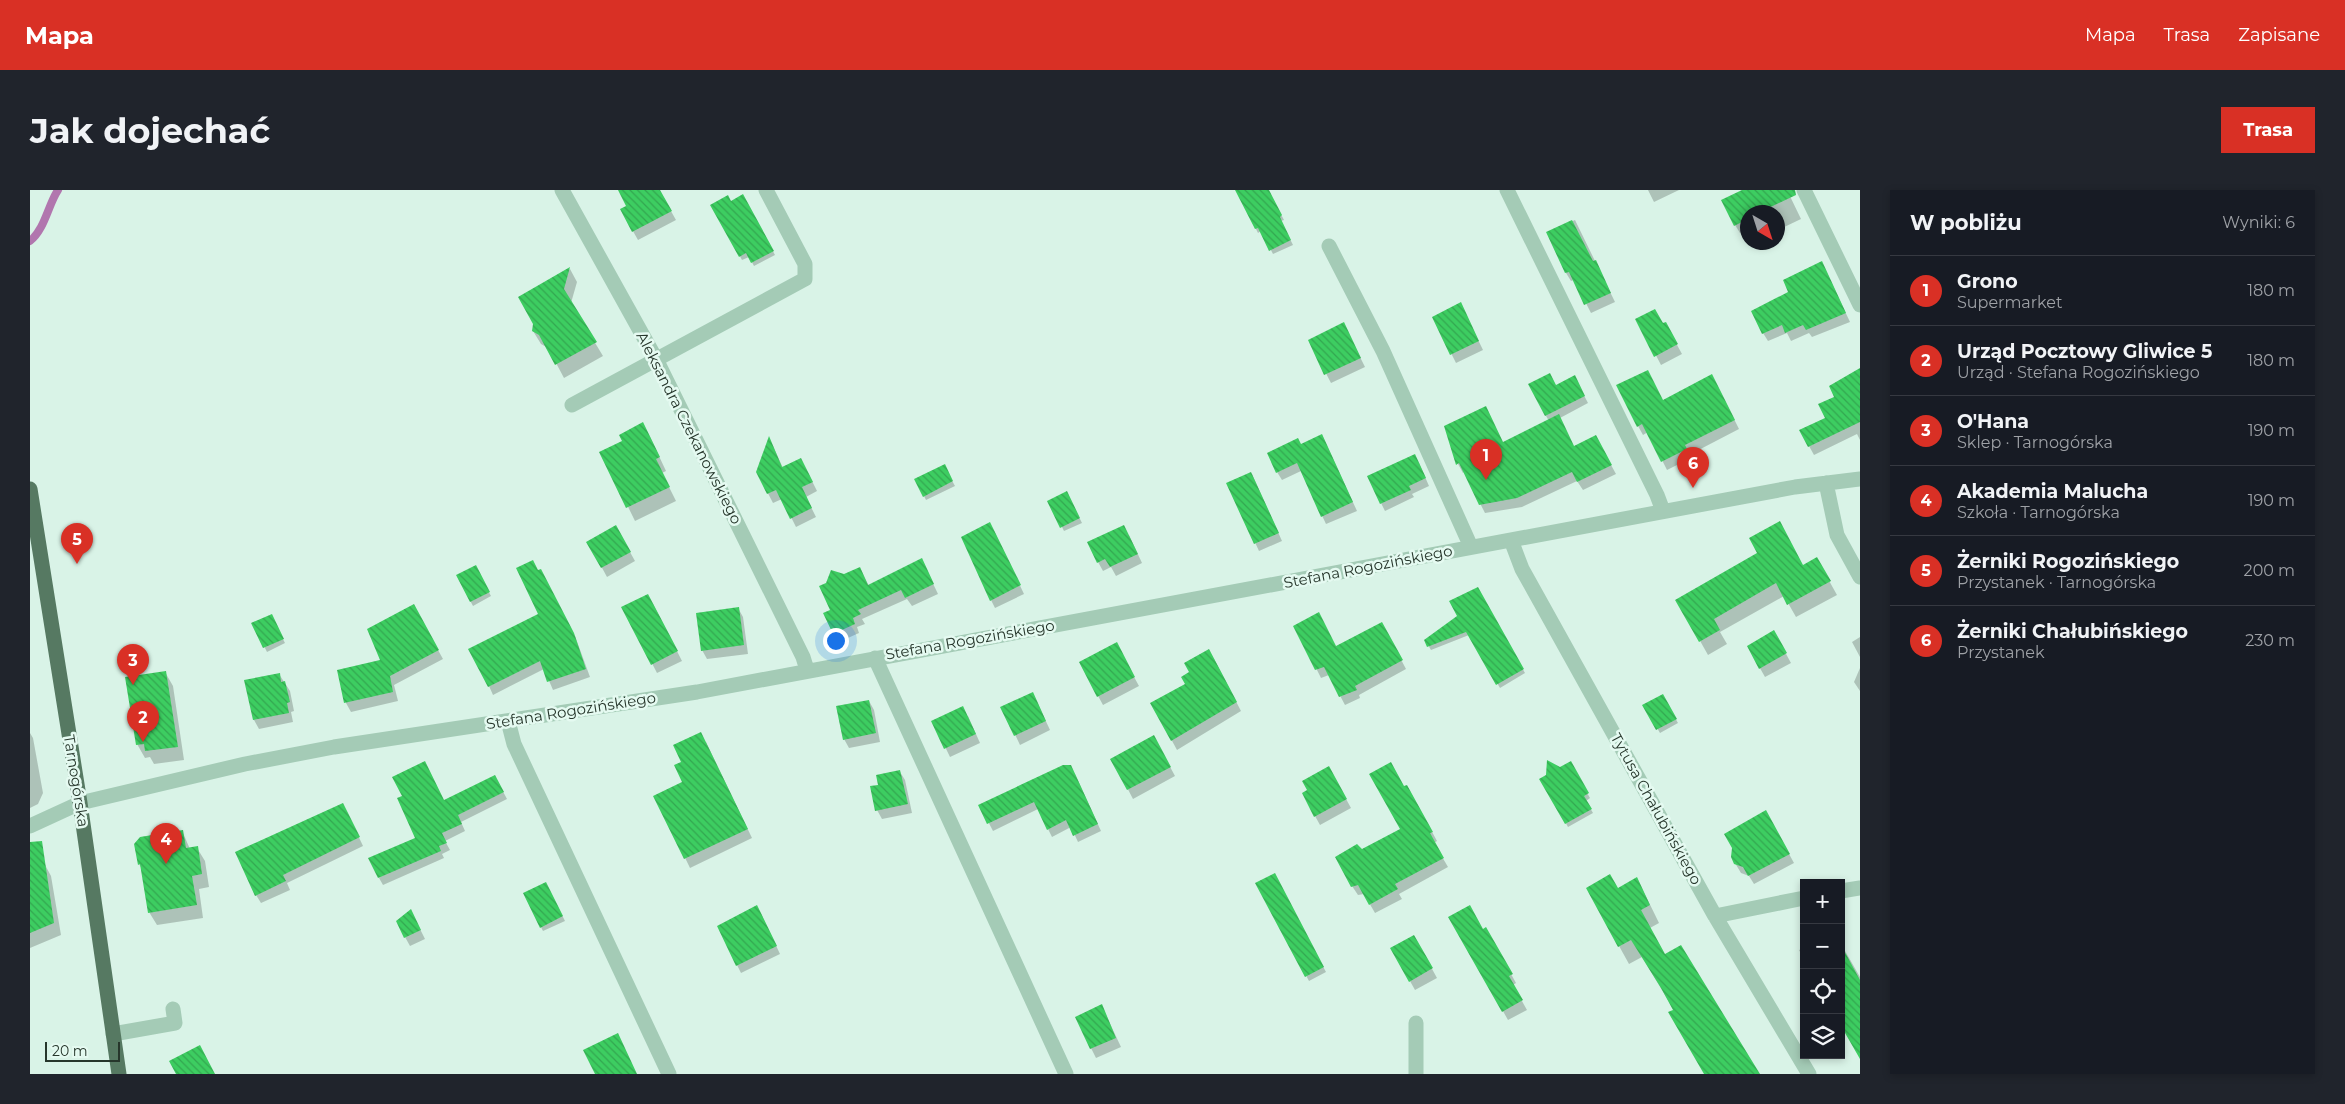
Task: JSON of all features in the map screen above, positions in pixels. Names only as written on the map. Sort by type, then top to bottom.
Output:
[{"type":"main road","name":"Tarnogórska","points":[[30,489],[80,803],[119,1074]]},
{"type":"street","name":"Aleksandra Czekanowskiego","points":[[562,190],[657,361],[803,657],[807,670]]},
{"type":"street","points":[[572,405],[657,361],[805,279],[805,264],[766,190]]},
{"type":"street","points":[[1507,190],[1657,495],[1663,512]]},
{"type":"street","points":[[1804,190],[1860,305]]},
{"type":"street","points":[[1329,246],[1383,351],[1472,547]]},
{"type":"street","name":"Stefana Rogozińskiego","points":[[30,826],[80,803],[245,764],[334,747],[697,692],[1663,512],[1826,483],[1860,479]]},
{"type":"street","points":[[1826,483],[1837,535],[1860,577]]},
{"type":"street","name":"Tytusa Chałubińskiego","points":[[1512,540],[1522,570],[1715,916],[1809,1074]]},
{"type":"street","points":[[875,658],[884,683],[1066,1074]]},
{"type":"street","points":[[508,721],[514,744],[668,1074]]},
{"type":"street","points":[[1845,890],[1860,888]]},
{"type":"street","points":[[1715,916],[1800,899]]},
{"type":"street","points":[[113,1034],[175,1022],[173,1009]]},
{"type":"street","points":[[1416,1023],[1416,1074]]},
{"type":"building","points":[[618,190],[660,190],[672,211],[632,232],[620,209],[626,206]]},
{"type":"building","points":[[1235,190],[1269,190],[1282,215],[1280,217],[1291,240],[1269,251],[1258,228],[1255,229]]},
{"type":"building","points":[[1742,190],[1795,190],[1796,195],[1775,205],[1740,205],[1740,223],[1734,226],[1721,200]]},
{"type":"building","points":[[743,194],[774,251],[751,263],[746,253],[739,257],[710,205],[728,195],[731,201]]},
{"type":"building","points":[[1572,220],[1593,261],[1596,260],[1611,293],[1584,305],[1569,272],[1565,273],[1546,232]]},
{"type":"building","points":[[1822,261],[1846,313],[1806,330],[1803,325],[1785,333],[1782,325],[1762,334],[1751,311],[1788,292],[1783,280]]},
{"type":"building","points":[[570,267],[564,289],[597,342],[555,365],[539,335],[532,331],[533,324],[518,297]]},
{"type":"building","points":[[1461,302],[1479,341],[1450,355],[1432,317]]},
{"type":"building","points":[[1655,309],[1663,323],[1666,322],[1678,344],[1654,357],[1635,319]]},
{"type":"building","points":[[1344,322],[1361,358],[1324,375],[1308,340]]},
{"type":"building","points":[[1860,368],[1860,422],[1808,447],[1799,430],[1825,418],[1818,404],[1834,397],[1829,386]]},
{"type":"building","points":[[1648,370],[1663,400],[1712,374],[1735,420],[1685,445],[1687,449],[1661,462],[1642,424],[1637,427],[1616,385]]},
{"type":"building","points":[[1550,373],[1556,385],[1575,375],[1585,396],[1545,416],[1528,384]]},
{"type":"building","points":[[1486,406],[1503,442],[1559,414],[1574,446],[1596,435],[1612,465],[1577,482],[1572,472],[1517,498],[1479,505],[1459,463],[1456,465],[1444,426]]},
{"type":"building","points":[[643,422],[660,457],[656,459],[670,487],[626,508],[599,452],[622,441],[619,435]]},
{"type":"building","points":[[1322,434],[1353,502],[1321,517],[1297,463],[1276,473],[1267,453],[1298,438],[1301,444]]},
{"type":"building","points":[[769,436],[782,467],[801,458],[813,482],[802,487],[812,508],[790,519],[776,490],[767,494],[756,472]]},
{"type":"building","points":[[1415,454],[1426,478],[1409,486],[1411,490],[1380,504],[1367,476]]},
{"type":"building","points":[[945,464],[953,481],[923,497],[914,479]]},
{"type":"building","points":[[1251,472],[1279,533],[1254,544],[1226,483]]},
{"type":"building","points":[[1067,491],[1080,518],[1060,528],[1047,501]]},
{"type":"building","points":[[1780,521],[1803,565],[1817,557],[1831,581],[1787,605],[1776,583],[1714,619],[1720,630],[1699,642],[1675,600],[1757,553],[1749,538]]},
{"type":"building","points":[[990,522],[1021,585],[990,601],[961,537]]},
{"type":"building","points":[[616,525],[631,552],[601,568],[586,542]]},
{"type":"building","points":[[1124,525],[1138,554],[1110,567],[1105,559],[1097,563],[1087,542]]},
{"type":"building","points":[[922,558],[934,584],[905,598],[901,590],[858,610],[861,614],[853,618],[855,624],[833,634],[823,613],[830,610],[819,586],[826,583],[831,570],[844,574],[860,567],[868,585]]},
{"type":"building","points":[[533,560],[538,570],[541,569],[574,633],[586,669],[547,682],[540,661],[488,687],[468,649],[538,614],[516,568]]},
{"type":"building","points":[[476,565],[490,592],[470,602],[456,575]]},
{"type":"building","points":[[1478,587],[1524,669],[1496,685],[1466,632],[1427,647],[1424,640],[1457,616],[1449,601]]},
{"type":"building","points":[[648,594],[678,651],[651,665],[621,607]]},
{"type":"building","points":[[414,604],[439,650],[390,676],[393,692],[344,703],[337,670],[380,660],[367,629]]},
{"type":"building","points":[[739,607],[744,645],[701,651],[696,613]]},
{"type":"building","points":[[1319,612],[1336,646],[1382,622],[1403,660],[1355,686],[1357,690],[1339,697],[1324,667],[1315,670],[1293,626]]},
{"type":"building","points":[[272,614],[284,639],[263,648],[251,623]]},
{"type":"building","points":[[1774,630],[1787,653],[1759,669],[1747,646]]},
{"type":"building","points":[[1117,642],[1135,677],[1097,697],[1079,662]]},
{"type":"building","points":[[1209,649],[1237,702],[1171,741],[1150,703],[1185,684],[1181,677],[1189,672],[1184,663]]},
{"type":"building","points":[[166,671],[178,747],[145,751],[144,744],[136,745],[125,677]]},
{"type":"building","points":[[280,673],[281,682],[285,681],[290,702],[287,703],[289,713],[253,720],[244,680]]},
{"type":"building","points":[[1033,692],[1046,721],[1014,736],[1000,707]]},
{"type":"building","points":[[1663,694],[1677,719],[1656,730],[1642,705]]},
{"type":"building","points":[[869,700],[876,733],[843,740],[836,706]]},
{"type":"building","points":[[963,706],[976,734],[944,749],[931,721]]},
{"type":"building","points":[[701,732],[748,829],[684,859],[653,796],[682,782],[674,765],[681,762],[673,745]]},
{"type":"building","points":[[1154,735],[1171,767],[1127,790],[1110,759]]},
{"type":"building","points":[[1547,760],[1560,767],[1571,761],[1589,793],[1584,796],[1592,809],[1565,824],[1539,779],[1546,775]]},
{"type":"building","points":[[425,761],[444,800],[495,775],[504,792],[458,815],[462,824],[442,833],[447,843],[439,846],[441,851],[378,878],[368,858],[415,838],[397,798],[402,796],[392,777]]},
{"type":"building","points":[[1391,762],[1404,786],[1407,785],[1433,832],[1430,833],[1444,858],[1395,884],[1398,889],[1369,905],[1358,885],[1351,887],[1335,857],[1357,844],[1362,849],[1400,829],[1369,774]]},
{"type":"building","points":[[1063,765],[1071,765],[1098,824],[1073,836],[1066,820],[1047,830],[1034,802],[987,824],[978,805]]},
{"type":"building","points":[[1329,766],[1347,799],[1314,817],[1302,793],[1307,790],[1302,781]]},
{"type":"building","points":[[900,770],[908,804],[875,811],[870,786],[878,785],[876,775]]},
{"type":"building","points":[[343,803],[360,837],[283,875],[286,881],[255,896],[235,852]]},
{"type":"building","points":[[1766,810],[1790,854],[1748,876],[1743,867],[1734,864],[1731,857],[1732,848],[1724,834]]},
{"type":"building","points":[[183,830],[186,848],[198,846],[202,874],[192,876],[197,905],[148,913],[140,864],[138,865],[134,844],[140,837]]},
{"type":"building","points":[[42,841],[54,923],[30,933],[30,842]]},
{"type":"building","points":[[1275,873],[1324,967],[1305,977],[1255,883]]},
{"type":"building","points":[[1610,874],[1618,888],[1637,877],[1650,905],[1641,910],[1665,954],[1681,945],[1760,1074],[1704,1074],[1668,1012],[1673,1010],[1631,940],[1618,947],[1586,888]]},
{"type":"building","points":[[546,882],[563,916],[540,928],[523,893]]},
{"type":"building","points":[[757,905],[777,946],[736,966],[717,926]]},
{"type":"building","points":[[1470,905],[1483,929],[1486,927],[1513,974],[1509,976],[1523,1000],[1502,1012],[1448,917]]},
{"type":"building","points":[[411,909],[421,930],[404,938],[396,921]]},
{"type":"building","points":[[1414,935],[1433,968],[1409,982],[1390,948]]},
{"type":"building","points":[[1845,952],[1860,980],[1860,1059],[1845,1033]]},
{"type":"building","points":[[1102,1004],[1116,1038],[1090,1049],[1075,1017]]},
{"type":"building","points":[[618,1033],[637,1074],[595,1074],[583,1050]]},
{"type":"building","points":[[200,1045],[215,1074],[176,1074],[169,1061]]},
{"type":"waterway","points":[[30,241],[43,224],[58,190]]},
{"type":"place","name":"Grono","points":[[1486,480]]},
{"type":"place","name":"Żerniki Chałubińskiego","points":[[1693,488]]},
{"type":"place","name":"Żerniki Rogozińskiego","points":[[77,564]]},
{"type":"place","name":"O'Hana","points":[[133,685]]},
{"type":"place","name":"Urząd Pocztowy Gliwice 5","points":[[143,742]]},
{"type":"place","name":"Akademia Malucha","points":[[166,864]]}]
